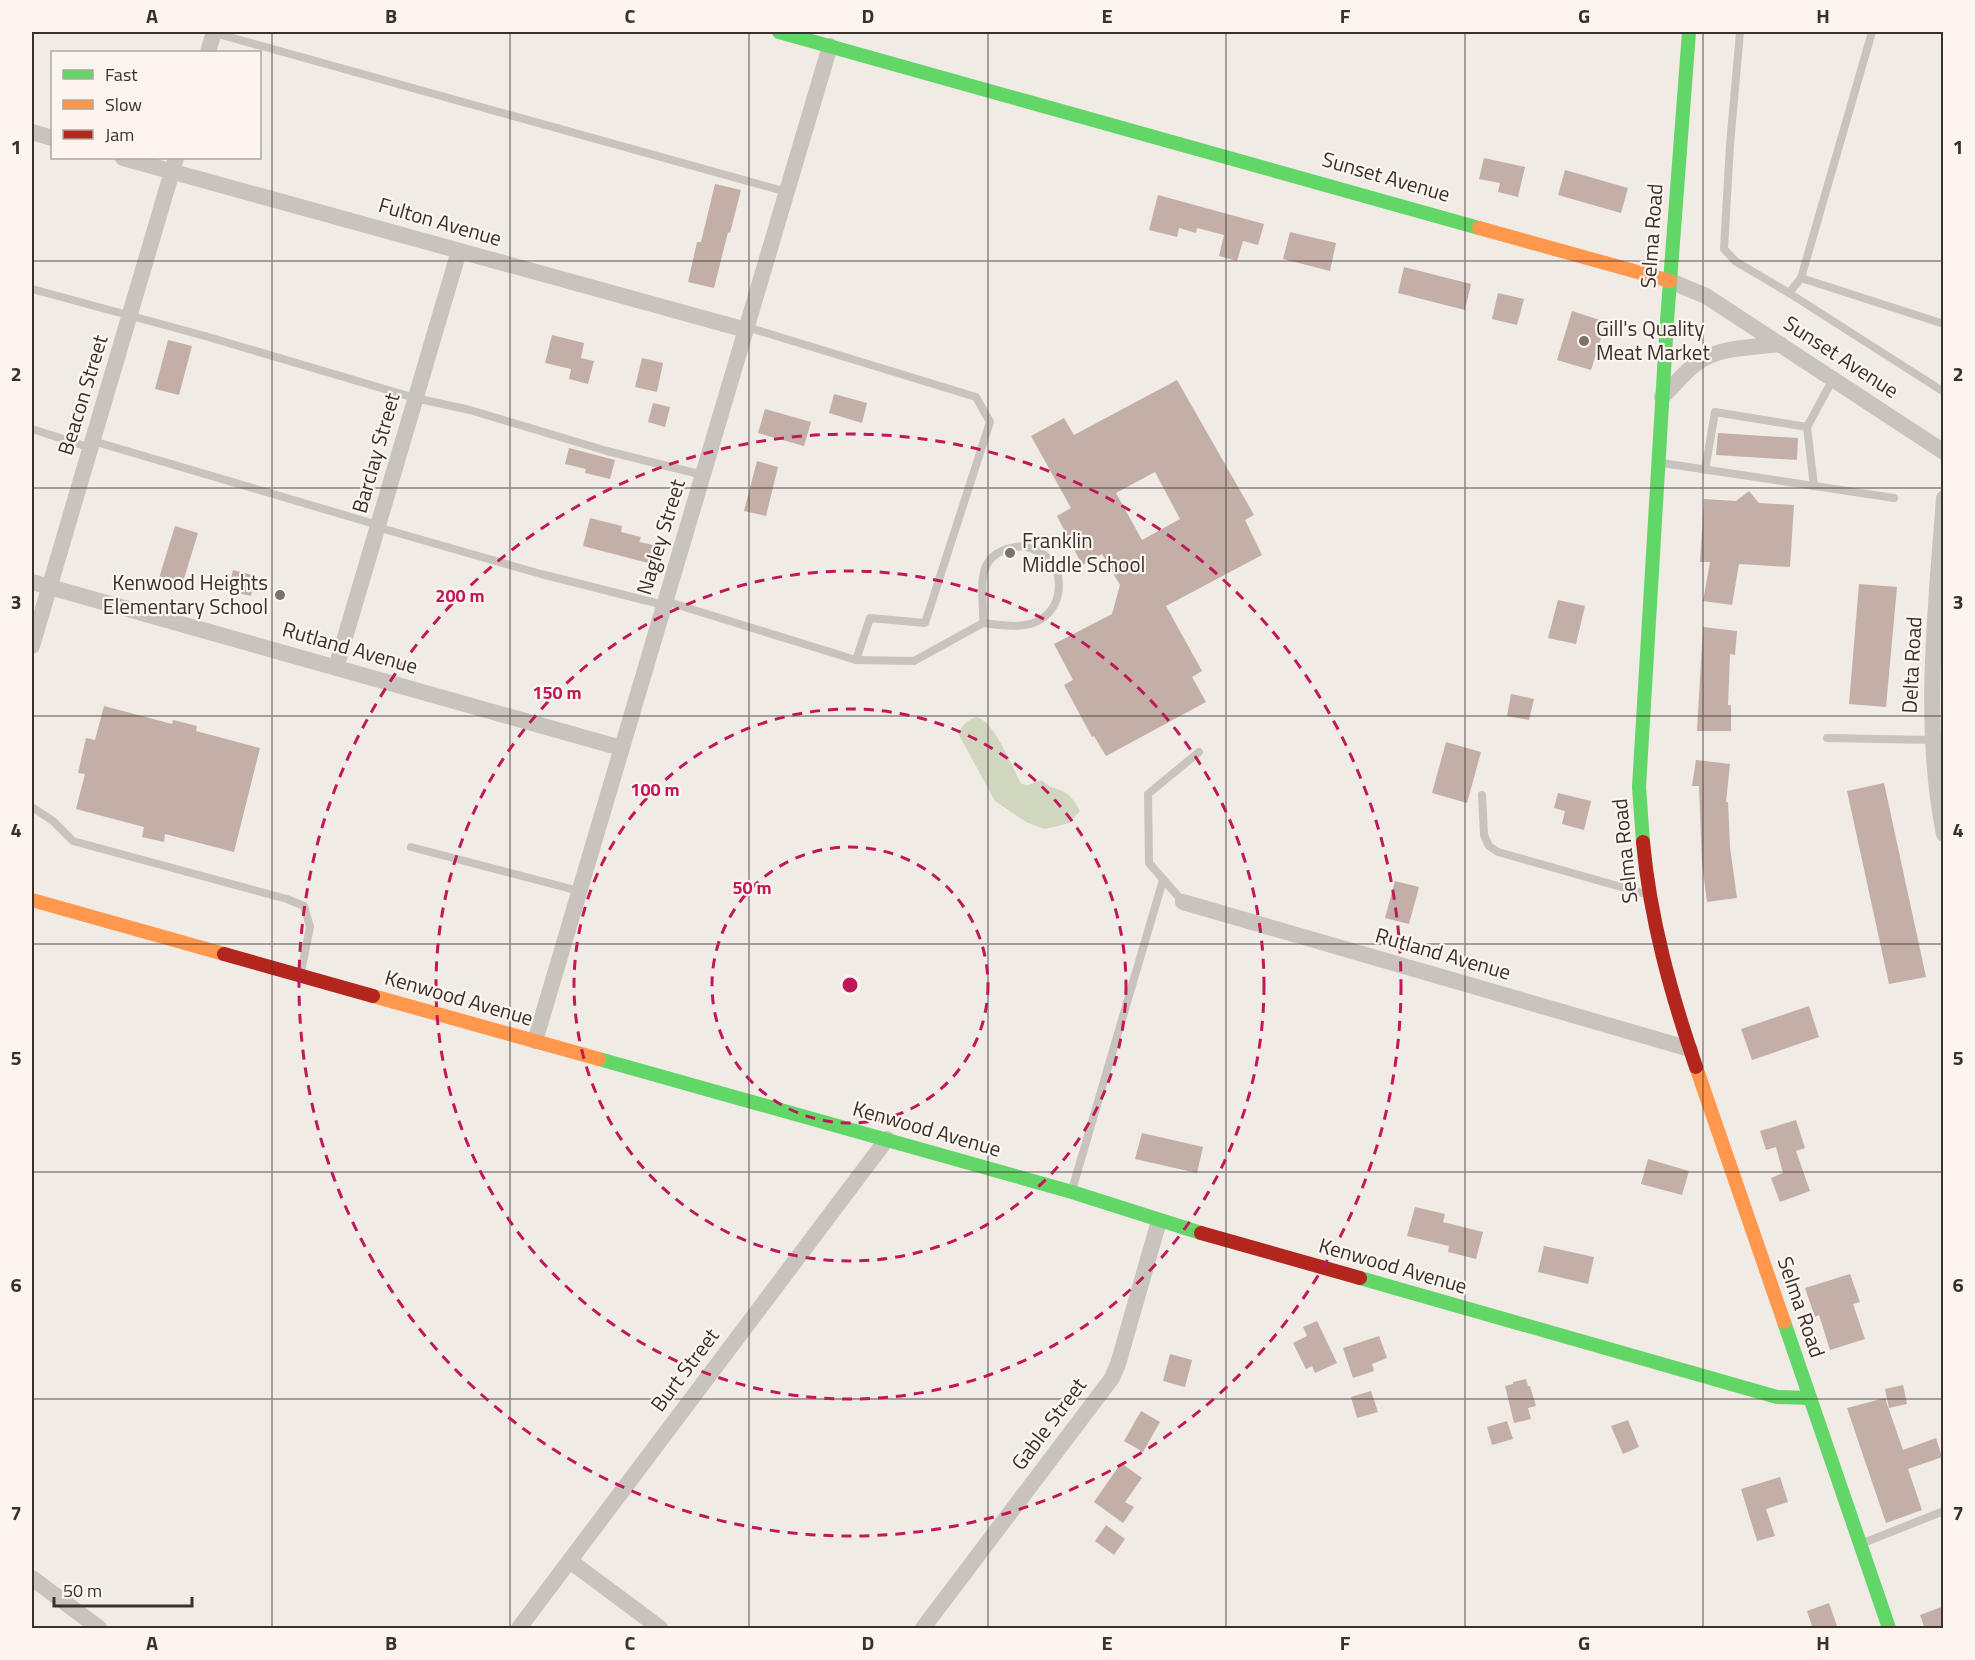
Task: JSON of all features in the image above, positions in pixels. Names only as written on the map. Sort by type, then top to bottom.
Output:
[{"type":"street","points":[[208,51],[211,32]]},
{"type":"street","name":"Sunset Avenue","points":[[779,32],[1670,281],[1706,296],[1944,452]]},
{"type":"street","name":"Selma Road","points":[[1689,32],[1662,397],[1639,787],[1643,851],[1665,969],[1690,1049],[1889,1629]]},
{"type":"street","name":"Nagley Street","points":[[535,1041],[830,46]]},
{"type":"street","points":[[32,132],[51,138]]},
{"type":"street","name":"Fulton Avenue","points":[[132,159],[174,164],[459,251],[746,329]]},
{"type":"street","name":"Beacon Street","points":[[32,645],[174,164]]},
{"type":"street","name":"Barclay Street","points":[[336,668],[459,251]]},
{"type":"street","points":[[1662,397],[1697,363],[1716,353],[1731,349],[1780,344]]},
{"type":"street","name":"Delta Road","points":[[1944,498],[1934,663],[1932,740],[1936,795],[1944,834]]},
{"type":"street","name":"Rutland Avenue","points":[[32,582],[621,748]]},
{"type":"street","name":"Kenwood Avenue","points":[[32,900],[887,1139],[1072,1192],[1159,1221],[1777,1397],[1810,1398]]},
{"type":"street","name":"Rutland Avenue","points":[[1183,902],[1690,1049]]},
{"type":"street","name":"Burt Street","points":[[519,1629],[887,1139]]},
{"type":"street","name":"Gable Street","points":[[923,1629],[1112,1378],[1159,1221]]},
{"type":"street","points":[[570,1561],[660,1629]]},
{"type":"street","points":[[32,1578],[99,1629]]},
{"type":"lane","points":[[211,32],[787,192]]},
{"type":"lane","points":[[1740,32],[1724,249],[1735,261],[1944,392]]},
{"type":"lane","points":[[1789,293],[1801,278],[1872,32]]},
{"type":"lane","points":[[1801,278],[1944,324]]},
{"type":"lane","points":[[32,289],[130,315],[415,398],[703,475]]},
{"type":"lane","points":[[746,329],[939,384],[976,397],[990,422],[925,623],[870,618],[856,660]]},
{"type":"lane","points":[[1814,486],[1807,427],[1833,379]]},
{"type":"lane","points":[[1705,470],[1714,412],[1807,427]]},
{"type":"lane","points":[[32,429],[541,574],[665,603],[856,660],[914,661],[982,623],[1025,625],[1037,622],[1055,605],[1059,593],[1059,581],[1055,568],[1047,557],[1023,546],[1009,548],[997,554],[987,563],[980,588],[982,623]]},
{"type":"lane","points":[[1658,463],[1894,498]]},
{"type":"lane","points":[[1827,738],[1932,740]]},
{"type":"lane","points":[[1183,902],[1149,863],[1148,794],[1199,752]]},
{"type":"lane","points":[[1482,795],[1484,835],[1489,846],[1498,852],[1622,889],[1650,895]]},
{"type":"lane","points":[[32,807],[53,821],[73,841],[287,899],[303,906],[310,927],[301,975]]},
{"type":"lane","points":[[411,847],[579,891]]},
{"type":"lane","points":[[1072,1192],[1163,879]]},
{"type":"lane","points":[[1860,1544],[1944,1511]]},
{"type":"green space","points":[[976,717],[983,720],[996,735],[1021,784],[1028,785],[1042,780],[1072,798],[1080,811],[1069,823],[1044,829],[1026,822],[995,801],[959,735],[965,724]]},
{"type":"building","points":[[1484,158],[1525,167],[1518,197],[1498,192],[1500,183],[1479,179]]},
{"type":"building","points":[[1565,170],[1628,188],[1621,213],[1558,195]]},
{"type":"building","points":[[715,184],[741,190],[714,288],[688,282],[697,242],[701,242]]},
{"type":"building","points":[[1158,195],[1264,224],[1258,245],[1243,241],[1237,261],[1219,256],[1224,235],[1197,228],[1196,233],[1179,228],[1177,237],[1149,230]]},
{"type":"building","points":[[1290,232],[1336,243],[1330,271],[1283,259]]},
{"type":"building","points":[[1404,267],[1471,284],[1465,310],[1398,293]]},
{"type":"building","points":[[1498,293],[1524,299],[1517,325],[1492,319]]},
{"type":"building","points":[[1572,311],[1606,322],[1591,370],[1557,360]]},
{"type":"building","points":[[552,335],[584,343],[581,358],[594,361],[588,384],[569,379],[571,369],[545,363]]},
{"type":"building","points":[[168,340],[192,346],[179,395],[155,389]]},
{"type":"building","points":[[642,358],[663,363],[657,392],[635,387]]},
{"type":"building","points":[[1177,380],[1254,515],[1245,520],[1262,555],[1166,606],[1202,671],[1192,677],[1206,702],[1106,756],[1094,736],[1092,737],[1064,685],[1073,680],[1054,644],[1112,614],[1120,585],[1102,554],[1082,565],[1057,516],[1071,508],[1031,436],[1064,418],[1074,435]],"holes":[[[1155,472],[1180,519],[1142,540],[1116,493]]]},
{"type":"building","points":[[834,394],[867,403],[862,423],[829,413]]},
{"type":"building","points":[[653,403],[670,407],[665,427],[648,422]]},
{"type":"building","points":[[765,409],[811,422],[804,446],[758,433]]},
{"type":"building","points":[[1718,433],[1798,438],[1797,460],[1716,455]]},
{"type":"building","points":[[569,448],[615,460],[610,479],[585,473],[586,469],[565,464]]},
{"type":"building","points":[[757,461],[778,467],[766,516],[744,511]]},
{"type":"building","points":[[1749,491],[1759,503],[1794,505],[1790,567],[1739,564],[1732,605],[1703,601],[1710,562],[1700,562],[1704,499],[1736,501]]},
{"type":"building","points":[[590,518],[622,526],[621,532],[641,537],[639,542],[653,545],[648,563],[583,546]]},
{"type":"building","points":[[175,526],[198,533],[182,585],[159,578]]},
{"type":"building","points":[[233,570],[256,576],[251,596],[228,591]]},
{"type":"building","points":[[1859,584],[1897,587],[1886,707],[1849,704]]},
{"type":"building","points":[[1558,600],[1585,606],[1576,644],[1548,638]]},
{"type":"building","points":[[1703,627],[1737,631],[1735,655],[1730,654],[1728,705],[1731,705],[1731,731],[1697,731]]},
{"type":"building","points":[[1511,694],[1534,699],[1529,720],[1507,716]]},
{"type":"building","points":[[104,706],[172,724],[173,720],[197,726],[196,731],[260,748],[234,852],[165,834],[164,842],[142,837],[144,827],[76,809],[85,774],[78,773],[86,738],[95,740]]},
{"type":"building","points":[[1446,742],[1481,752],[1467,803],[1432,793]]},
{"type":"building","points":[[1696,760],[1730,764],[1726,802],[1728,802],[1730,847],[1737,898],[1707,902],[1702,863],[1699,786],[1692,786]]},
{"type":"building","points":[[1884,783],[1926,977],[1889,984],[1847,791]]},
{"type":"building","points":[[1558,793],[1591,801],[1584,830],[1562,824],[1565,811],[1554,808]]},
{"type":"building","points":[[1395,881],[1419,887],[1409,924],[1385,918]]},
{"type":"building","points":[[1809,1006],[1819,1037],[1752,1060],[1741,1029]]},
{"type":"building","points":[[1796,1120],[1805,1148],[1796,1151],[1810,1191],[1780,1202],[1771,1178],[1783,1173],[1776,1147],[1766,1150],[1760,1131]]},
{"type":"building","points":[[1142,1133],[1203,1147],[1197,1173],[1135,1159]]},
{"type":"building","points":[[1648,1159],[1689,1171],[1682,1195],[1641,1184]]},
{"type":"building","points":[[1415,1207],[1445,1214],[1443,1222],[1483,1232],[1476,1259],[1448,1252],[1449,1246],[1407,1236]]},
{"type":"building","points":[[1544,1246],[1594,1257],[1588,1284],[1538,1272]]},
{"type":"building","points":[[1850,1274],[1860,1302],[1853,1304],[1865,1339],[1830,1350],[1819,1315],[1815,1317],[1805,1288]]},
{"type":"building","points":[[1317,1321],[1337,1363],[1315,1373],[1312,1366],[1306,1369],[1293,1343],[1307,1336],[1303,1327]]},
{"type":"building","points":[[1379,1336],[1387,1358],[1372,1364],[1374,1371],[1353,1378],[1343,1348]]},
{"type":"building","points":[[1170,1354],[1192,1360],[1185,1387],[1163,1381]]},
{"type":"building","points":[[1526,1379],[1536,1406],[1528,1408],[1531,1419],[1514,1423],[1505,1386]]},
{"type":"building","points":[[1903,1385],[1907,1404],[1889,1408],[1885,1389]]},
{"type":"building","points":[[1371,1391],[1378,1412],[1357,1418],[1351,1397]]},
{"type":"building","points":[[1885,1398],[1903,1450],[1936,1438],[1942,1457],[1908,1469],[1922,1510],[1886,1523],[1847,1408]]},
{"type":"building","points":[[1141,1411],[1160,1422],[1143,1452],[1124,1441]]},
{"type":"building","points":[[1628,1420],[1639,1447],[1623,1454],[1611,1426]]},
{"type":"building","points":[[1507,1421],[1513,1439],[1492,1445],[1487,1427]]},
{"type":"building","points":[[1121,1463],[1142,1478],[1125,1502],[1134,1507],[1123,1523],[1094,1502]]},
{"type":"building","points":[[1780,1477],[1788,1502],[1766,1509],[1775,1536],[1757,1541],[1741,1489]]},
{"type":"building","points":[[1106,1525],[1125,1539],[1114,1555],[1095,1541]]},
{"type":"building","points":[[1829,1603],[1838,1629],[1813,1629],[1807,1611]]},
{"type":"building","points":[[1944,1606],[1944,1629],[1925,1629],[1920,1615]]},
{"type":"traffic: fast","points":[[779,32],[1479,228]]},
{"type":"traffic: fast","points":[[1643,842],[1639,787],[1667,321],[1689,32]]},
{"type":"traffic: fast","points":[[599,1059],[1072,1192],[1201,1233]]},
{"type":"traffic: fast","points":[[1360,1278],[1777,1397],[1810,1398]]},
{"type":"traffic: fast","points":[[1784,1322],[1889,1628]]},
{"type":"traffic: slow","points":[[1479,228],[1670,281]]},
{"type":"traffic: slow","points":[[32,900],[224,954]]},
{"type":"traffic: slow","points":[[373,996],[599,1059]]},
{"type":"traffic: slow","points":[[1696,1067],[1784,1322]]},
{"type":"traffic: jam","points":[[1643,842],[1656,928],[1678,1012],[1696,1067]]},
{"type":"traffic: jam","points":[[224,954],[373,996]]},
{"type":"traffic: jam","points":[[1201,1233],[1360,1278]]},
{"type":"place","name":"Gill's Quality Meat Market","points":[[1584,341]]},
{"type":"place","name":"Franklin Middle School","points":[[1010,553]]},
{"type":"place","name":"Kenwood Heights Elementary School","points":[[280,595]]}]
